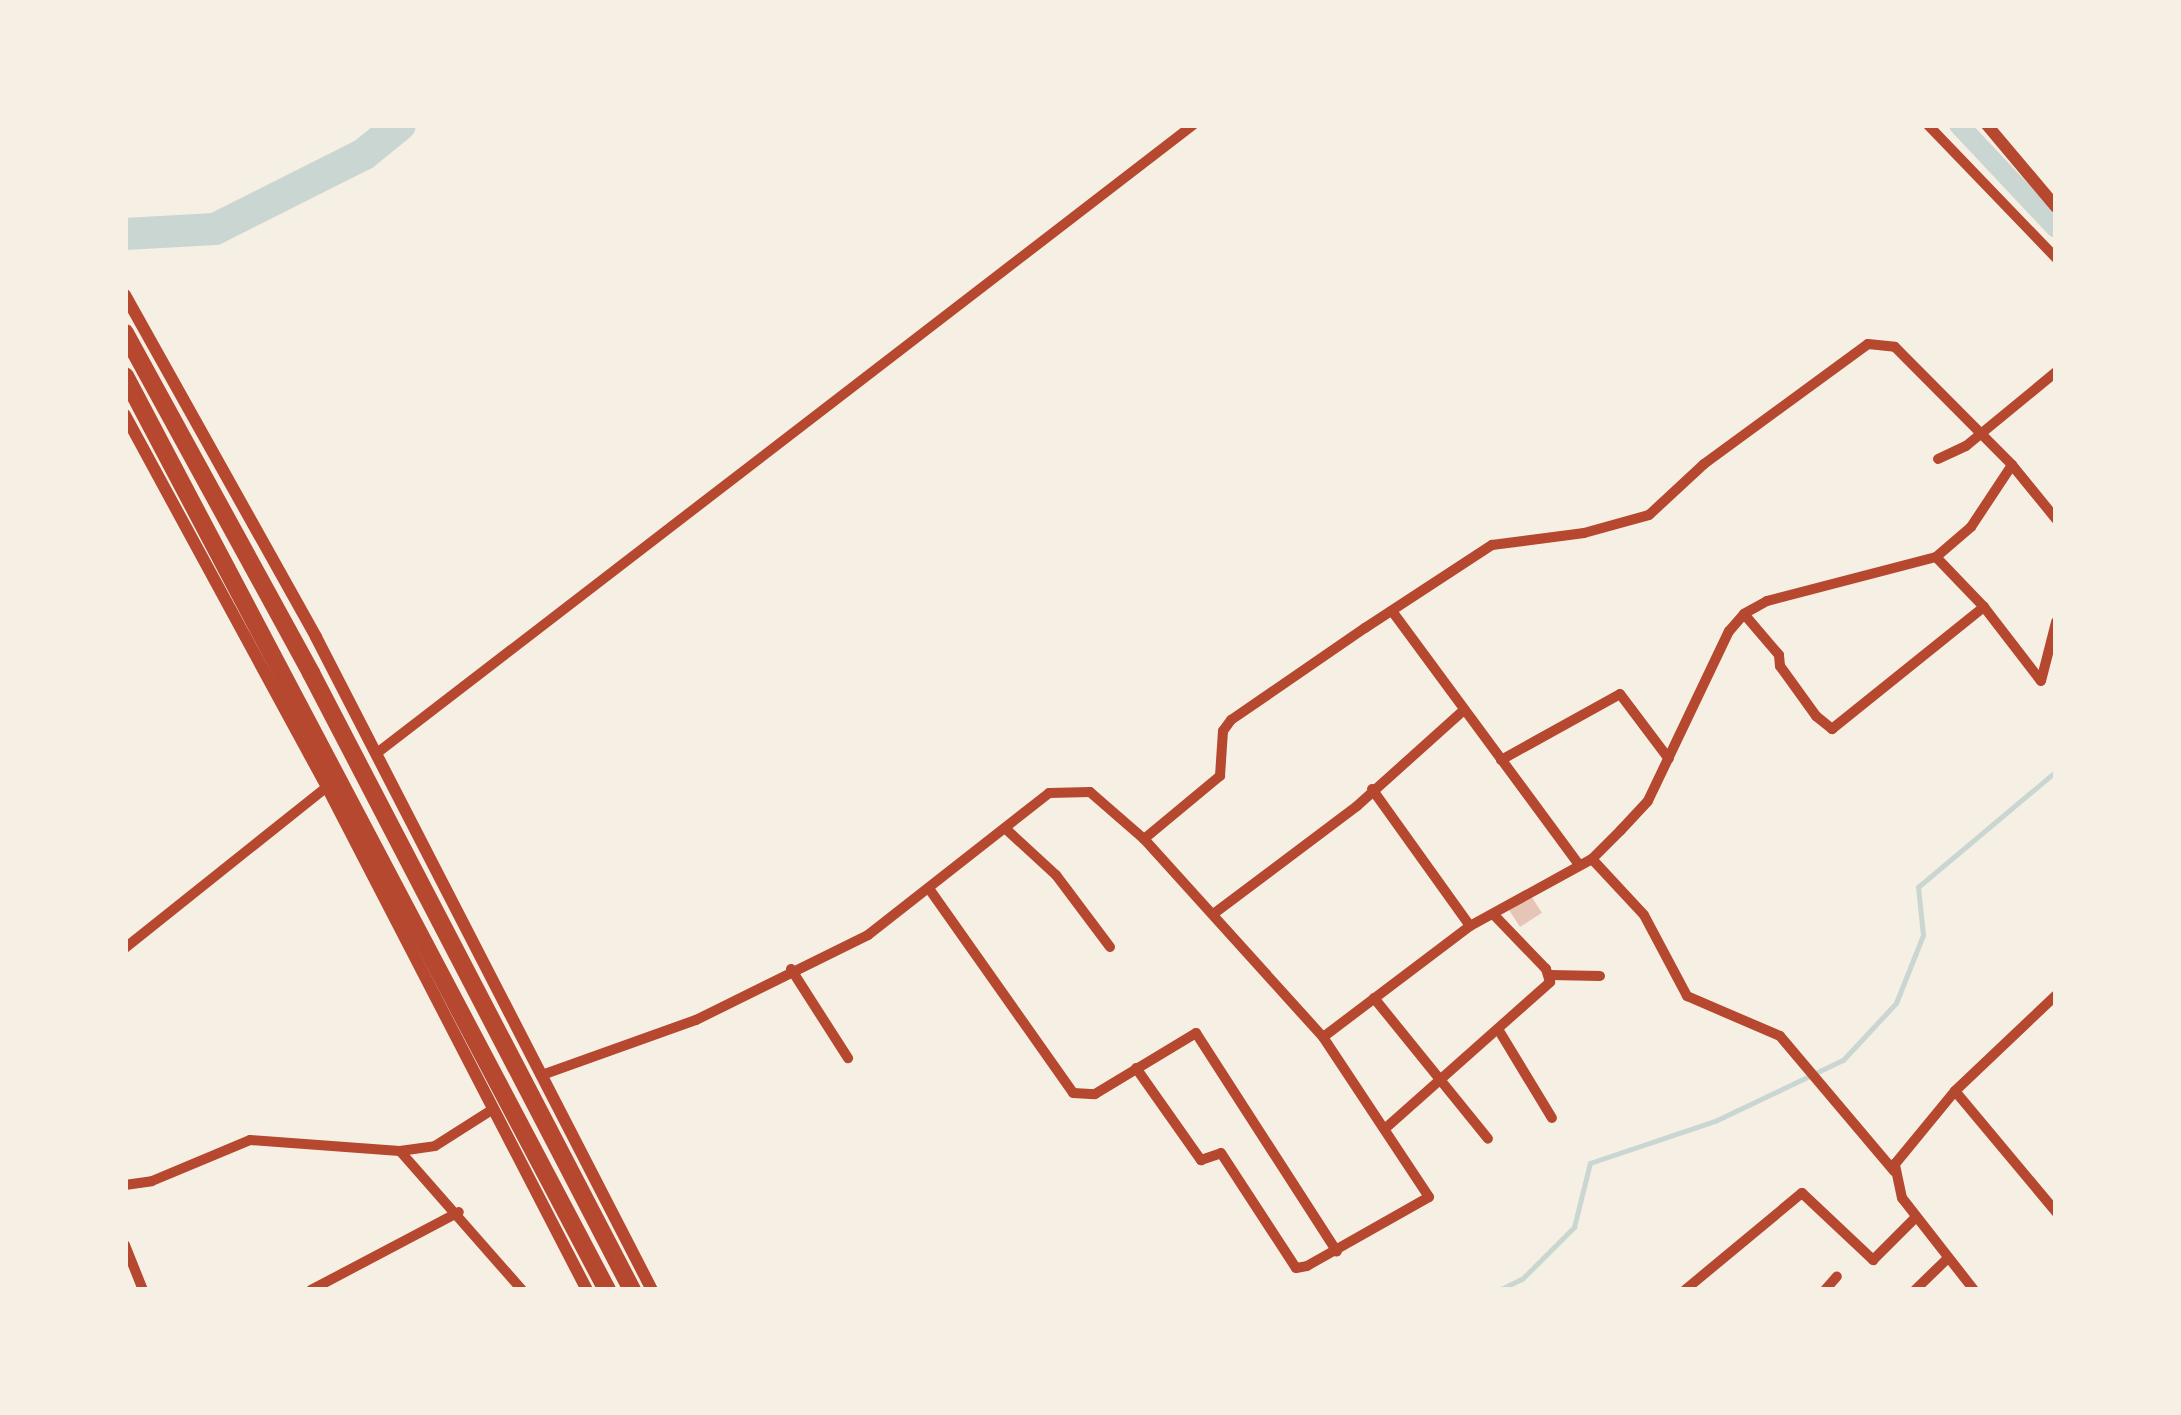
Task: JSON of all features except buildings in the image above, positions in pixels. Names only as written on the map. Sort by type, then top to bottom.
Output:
[{"type":"highway","points":[[125,333],[165,387],[183,436],[632,1290]]},
{"type":"highway","points":[[125,376],[132,408],[607,1290]]},
{"type":"highway","points":[[183,436],[221,469],[224,511]]},
{"type":"street","points":[[377,753],[1193,125]]},
{"type":"street","points":[[1928,125],[2056,258]]},
{"type":"street","points":[[1987,125],[2056,207]]},
{"type":"street","points":[[125,295],[165,387],[221,469],[377,753],[652,1290]]},
{"type":"street","points":[[1144,838],[1220,776],[1223,731],[1231,720],[1504,540],[1584,533],[1649,515],[1704,464],[1868,344],[1894,347],[1983,430],[2056,520]]},
{"type":"street","points":[[1938,459],[1983,430],[2056,372]]},
{"type":"street","points":[[1322,1037],[1470,926],[1578,863],[1592,859],[1648,801],[1728,630],[1744,614],[1768,602],[1936,556],[1971,527],[2012,465]]},
{"type":"street","points":[[174,482],[587,1290]]},
{"type":"street","points":[[1936,556],[1984,607],[2040,681],[2056,622]]},
{"type":"street","points":[[1744,614],[1832,729],[1984,607]]},
{"type":"street","points":[[1392,611],[1578,863]]},
{"type":"street","points":[[1501,760],[1620,694],[1669,759]]},
{"type":"street","points":[[1216,912],[1372,789],[1464,710]]},
{"type":"street","points":[[125,948],[327,787]]},
{"type":"street","points":[[1372,789],[1470,926]]},
{"type":"street","points":[[542,1075],[705,1016],[791,969],[868,935],[1007,830],[1039,798],[1090,792],[1144,838],[1216,912],[1322,1037],[1388,1126],[1429,1198],[1337,1252],[1296,1268],[1221,1153],[1200,1160],[1136,1068]]},
{"type":"street","points":[[1007,830],[1056,875],[1110,947]]},
{"type":"street","points":[[1592,859],[1644,915],[1693,1002],[1763,1025],[1806,1060],[1894,1170]]},
{"type":"street","points":[[930,890],[1073,1093],[1096,1094],[1196,1033],[1337,1252]]},
{"type":"street","points":[[1493,914],[1550,975],[1600,976]]},
{"type":"street","points":[[791,969],[848,1058]]},
{"type":"street","points":[[1388,1126],[1549,984],[1550,975]]},
{"type":"street","points":[[1974,1290],[1898,1192],[1894,1170],[1900,1151],[1955,1091],[2056,995]]},
{"type":"street","points":[[1374,998],[1488,1138]]},
{"type":"street","points":[[1498,1029],[1552,1118]]},
{"type":"street","points":[[1955,1091],[2056,1212]]},
{"type":"street","points":[[125,1185],[152,1181],[250,1140],[400,1151],[436,1146],[493,1108]]},
{"type":"street","points":[[400,1151],[459,1212],[522,1290]]},
{"type":"street","points":[[1685,1290],[1802,1193],[1872,1260],[1916,1217]]},
{"type":"street","points":[[311,1290],[459,1212]]},
{"type":"street","points":[[125,1245],[142,1290]]},
{"type":"street","points":[[1914,1290],[1948,1258]]},
{"type":"street","points":[[1825,1290],[1836,1276]]},
{"type":"waterway","points":[[125,234],[215,229],[364,154],[400,125]]},
{"type":"waterway","points":[[1959,125],[2056,228]]},
{"type":"waterway","points":[[1499,1290],[1522,1279],[1574,1227],[1590,1163],[1715,1121],[1843,1060],[1896,1003],[1923,935],[1918,887],[2056,771]]}]
